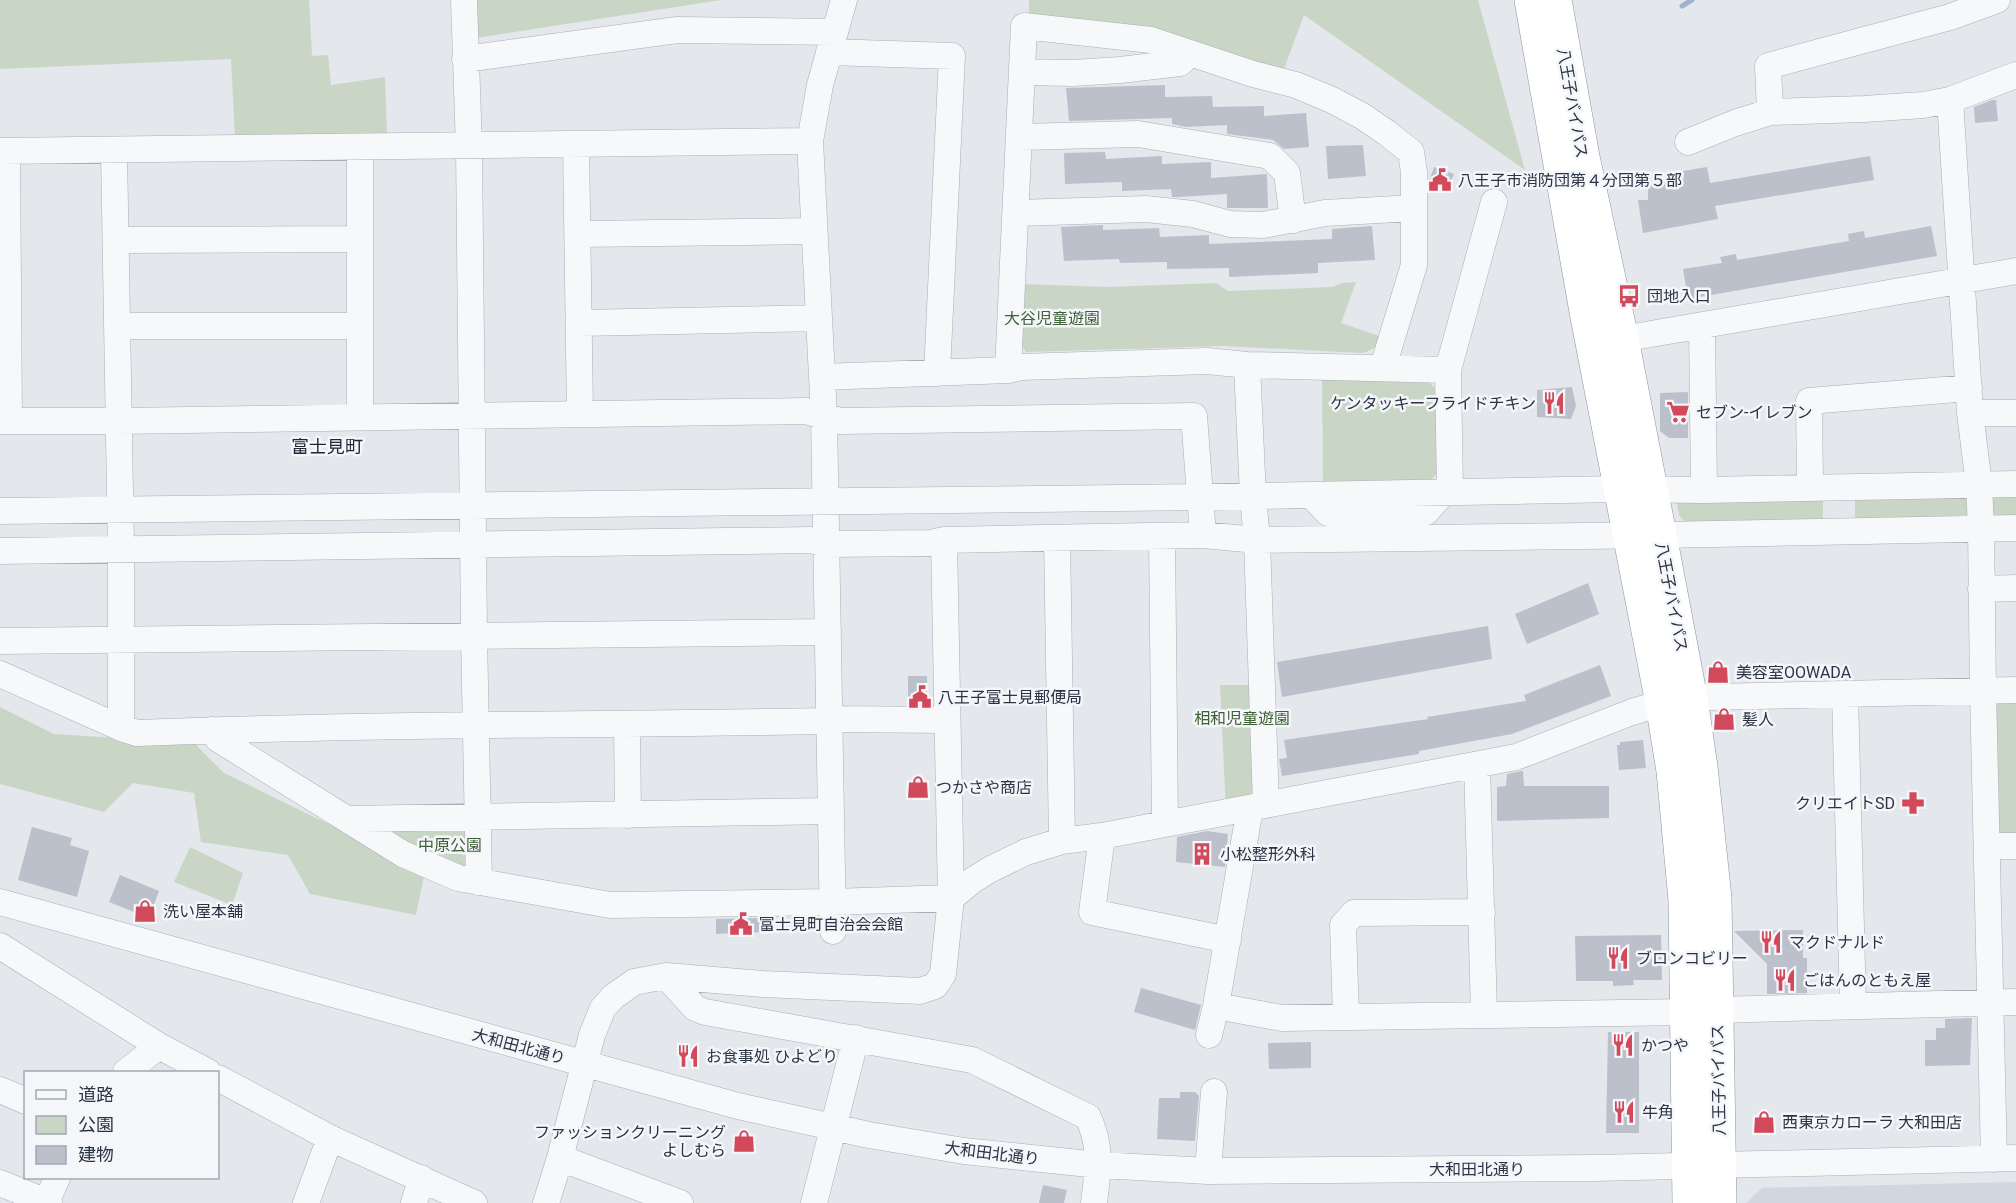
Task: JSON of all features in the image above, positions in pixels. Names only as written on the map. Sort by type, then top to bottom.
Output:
[{"type":"highway","points":[[1510,0],[1537,150],[1563,245],[1587,317]]},
{"type":"highway","name":"八王子バイパス","points":[[1531,0],[1587,317],[1635,490],[1676,701],[1703,778],[1715,898],[1702,1011],[1704,1165],[1720,1203]]},
{"type":"highway","name":"八王子バイパス","points":[[1555,0],[1583,157],[1622,339],[1635,490]]},
{"type":"highway","points":[[1575,0],[1600,138],[1622,339]]},
{"type":"highway","name":"八王子バイパス","points":[[1689,1203],[1704,1165]]},
{"type":"street","points":[[464,0],[469,147],[479,882]]},
{"type":"street","points":[[833,932],[824,416],[810,141],[819,85],[844,0]]},
{"type":"street","points":[[1770,112],[1768,66],[1950,8],[1997,0]]},
{"type":"street","points":[[1008,370],[1024,26],[1151,40],[1253,74],[1296,85],[1332,100],[1387,133],[1411,152],[1414,172],[1414,265],[1383,367]]},
{"type":"street","points":[[465,59],[677,30],[832,42],[952,56],[937,373]]},
{"type":"street","points":[[1022,72],[1073,73],[1119,70],[1179,63],[1190,54]]},
{"type":"street","points":[[1688,142],[1770,112],[1923,105],[1950,100],[2016,75]]},
{"type":"street","points":[[1950,100],[1970,413],[1981,528],[1990,1002],[2005,1159]]},
{"type":"street","points":[[1020,137],[1138,134],[1270,156],[1287,172],[1293,220]]},
{"type":"street","points":[[810,141],[4,151],[4,421],[806,411],[840,421],[1194,416],[1202,497],[1203,536]]},
{"type":"street","points":[[576,144],[580,414]]},
{"type":"street","points":[[360,147],[360,417]]},
{"type":"street","points":[[114,151],[121,549],[121,728]]},
{"type":"street","points":[[1447,492],[1448,370],[1494,202]]},
{"type":"street","points":[[1017,213],[1146,209],[1193,214],[1230,224],[1263,225],[1325,213],[1414,208]]},
{"type":"street","points":[[579,234],[814,231]]},
{"type":"street","points":[[117,240],[360,239]]},
{"type":"street","points":[[1622,339],[2016,271]]},
{"type":"street","points":[[580,323],[818,318]]},
{"type":"street","points":[[117,326],[360,326]]},
{"type":"street","points":[[1702,326],[1704,490]]},
{"type":"street","points":[[822,377],[1207,361],[1247,365],[1448,370]]},
{"type":"street","points":[[1209,1035],[1258,806],[1257,540],[1247,365]]},
{"type":"street","points":[[1810,488],[1809,401],[1969,387]]},
{"type":"street","points":[[1970,413],[2016,413]]},
{"type":"street","points":[[0,511],[1202,497],[2016,484]]},
{"type":"street","points":[[0,551],[810,540],[827,544],[931,543],[944,540],[1203,536],[1257,540],[2016,528]]},
{"type":"street","points":[[1162,537],[1165,824]]},
{"type":"street","points":[[1057,538],[1062,841]]},
{"type":"street","points":[[546,1203],[584,1064],[603,1008],[613,997],[634,982],[666,976],[763,984],[920,991],[935,986],[943,974],[951,898],[944,540]]},
{"type":"street","points":[[1981,589],[2016,588]]},
{"type":"street","points":[[0,641],[828,632]]},
{"type":"street","points":[[0,674],[137,733],[476,725],[947,720]]},
{"type":"street","points":[[211,730],[218,739],[403,854],[458,879],[610,905],[832,902],[951,898],[991,868],[1026,852],[1062,841],[1102,836],[1516,757],[1632,712],[1676,701],[2016,690]]},
{"type":"street","points":[[1845,694],[1853,1006]]},
{"type":"street","points":[[627,725],[628,815]]},
{"type":"street","points":[[1478,765],[1484,1014]]},
{"type":"street","points":[[347,819],[830,811]]},
{"type":"street","points":[[1102,836],[1092,912],[1228,940]]},
{"type":"street","points":[[1987,846],[2016,846]]},
{"type":"street","name":"大和田北通り","points":[[0,902],[738,1106],[964,1151],[1099,1165],[1208,1171],[1584,1168],[2005,1159]]},
{"type":"street","points":[[1346,1017],[1344,925],[1354,913],[1482,912]]},
{"type":"street","points":[[0,946],[159,1046],[206,1071]]},
{"type":"street","points":[[666,976],[695,1008],[705,1012],[972,1060],[1088,1116],[1095,1132],[1099,1165],[1094,1203]]},
{"type":"street","points":[[1216,1006],[1282,1018],[1702,1011],[2016,1002]]},
{"type":"street","points":[[814,1203],[856,1038]]},
{"type":"street","points":[[127,1071],[159,1046]]},
{"type":"street","points":[[219,1079],[330,1138],[474,1203]]},
{"type":"street","points":[[0,1090],[24,1100]]},
{"type":"street","points":[[1208,1171],[1214,1092]]},
{"type":"street","points":[[306,1203],[330,1138]]},
{"type":"street","points":[[560,1158],[680,1203]]},
{"type":"street","points":[[0,1183],[48,1203],[57,1179]]},
{"type":"street","points":[[414,1203],[421,1179]]},
{"type":"shaded area","points":[[2016,1182],[2016,1203],[1746,1203],[1762,1188]]},
{"type":"green space","points":[[0,0],[309,0],[312,56],[328,55],[331,85],[385,77],[387,134],[235,138],[231,59],[0,69]]},
{"type":"green space","points":[[471,0],[721,0],[476,38]]},
{"type":"green space","points":[[1029,0],[1478,0],[1525,170],[1304,15],[1284,69],[1029,19]]},
{"type":"green space","name":"大谷児童遊園","points":[[1356,282],[1341,323],[1382,337],[1374,348],[1361,353],[1225,346],[1026,352],[1018,341],[1021,284],[1108,287],[1216,283],[1228,291],[1332,287]]},
{"type":"green space","points":[[1322,379],[1430,383],[1439,393],[1441,469],[1431,480],[1323,482]]},
{"type":"green space","points":[[2016,489],[2016,526],[1688,526],[1679,515],[1677,503],[1684,496]],"holes":[[[1823,495],[1855,495],[1855,524],[1823,524]]]},
{"type":"green space","name":"相和児童遊園","points":[[1220,685],[1261,685],[1266,805],[1226,812]]},
{"type":"green space","points":[[2016,690],[2016,846],[1987,846],[1983,691]]},
{"type":"green space","points":[[0,707],[54,734],[194,743],[224,773],[425,871],[416,915],[310,894],[288,855],[201,842],[194,793],[133,783],[104,812],[0,784]]},
{"type":"green space","name":"中原公園","points":[[477,816],[479,882],[347,819]]},
{"type":"green space","points":[[190,847],[243,873],[232,905],[174,882]]},
{"type":"building","points":[[1165,85],[1165,97],[1212,96],[1213,107],[1264,106],[1264,116],[1306,113],[1309,147],[1284,149],[1273,140],[1227,134],[1227,125],[1186,127],[1172,124],[1172,118],[1069,121],[1066,88]]},
{"type":"building","points":[[1996,100],[1998,121],[1975,123],[1974,107]]},
{"type":"building","points":[[1363,145],[1366,176],[1328,179],[1326,146]]},
{"type":"building","points":[[1105,152],[1106,159],[1162,156],[1162,164],[1211,162],[1211,178],[1267,174],[1268,208],[1227,208],[1227,194],[1172,197],[1171,189],[1122,191],[1122,182],[1065,184],[1064,153]]},
{"type":"building","points":[[1870,156],[1874,180],[1715,206],[1718,219],[1643,233],[1638,200],[1648,200],[1648,185],[1684,179],[1683,171],[1707,167],[1710,183]]},
{"type":"building","name":"八王子市消防団第４分団第５部","points":[[1434,167],[1454,174],[1446,193],[1429,187]]},
{"type":"building","points":[[1103,225],[1103,230],[1159,228],[1160,237],[1209,235],[1209,244],[1332,239],[1332,229],[1372,226],[1375,260],[1318,263],[1318,273],[1229,277],[1229,268],[1167,269],[1167,262],[1120,263],[1119,259],[1064,261],[1061,227]]},
{"type":"building","points":[[1931,226],[1937,256],[1688,299],[1683,269],[1722,263],[1720,257],[1736,254],[1737,260],[1849,241],[1848,234],[1864,231],[1865,238]]},
{"type":"building","points":[[1572,387],[1576,406],[1571,419],[1537,417],[1537,390]]},
{"type":"building","name":"セブン-イレブン","points":[[1688,392],[1688,438],[1669,438],[1660,431],[1660,393]]},
{"type":"building","points":[[1588,583],[1599,614],[1527,644],[1515,614]]},
{"type":"building","points":[[1488,626],[1492,659],[1282,697],[1277,662]]},
{"type":"building","points":[[1600,665],[1611,696],[1512,734],[1419,751],[1419,754],[1282,776],[1279,759],[1287,758],[1284,740],[1428,719],[1427,717],[1526,701],[1524,695]]},
{"type":"building","points":[[908,676],[927,676],[927,701],[924,705],[908,705]]},
{"type":"building","points":[[1643,740],[1646,768],[1619,770],[1617,745],[1620,745],[1620,742]]},
{"type":"building","points":[[1523,771],[1524,786],[1609,786],[1609,818],[1497,821],[1497,787],[1506,786],[1507,774]]},
{"type":"building","points":[[32,827],[72,838],[70,845],[89,851],[77,897],[18,880]]},
{"type":"building","name":"小松整形外科","points":[[1207,831],[1228,834],[1225,867],[1176,862],[1177,837]]},
{"type":"building","points":[[120,875],[159,891],[149,918],[109,902]]},
{"type":"building","name":"富士見町自治会会館","points":[[766,918],[766,932],[716,934],[716,919]]},
{"type":"building","points":[[1803,930],[1803,958],[1807,958],[1807,993],[1767,994],[1767,964],[1734,931]]},
{"type":"building","name":"ブロンコビリー","points":[[1661,935],[1662,980],[1633,980],[1634,985],[1613,986],[1613,981],[1576,981],[1575,936]]},
{"type":"building","points":[[1141,988],[1201,1005],[1195,1030],[1134,1012]]},
{"type":"building","points":[[1972,1018],[1970,1065],[1925,1066],[1925,1040],[1936,1040],[1936,1028],[1945,1028],[1945,1019]]},
{"type":"building","points":[[1608,1032],[1639,1032],[1639,1133],[1606,1133]]},
{"type":"building","points":[[1311,1042],[1311,1068],[1269,1069],[1268,1043]]},
{"type":"building","points":[[1180,1092],[1195,1092],[1199,1096],[1195,1141],[1157,1139],[1159,1098],[1180,1098]]},
{"type":"building","points":[[1043,1185],[1067,1190],[1064,1203],[1039,1203]]},
{"type":"waterway","points":[[1682,6],[1692,0]]},
{"type":"place","name":"八王子市消防団第４分団第５部","points":[[1440,180]]},
{"type":"place","name":"団地入口","points":[[1629,296]]},
{"type":"place","name":"ケンタッキーフライドチキン","points":[[1554,403]]},
{"type":"place","name":"セブン-イレブン","points":[[1678,412]]},
{"type":"place","name":"美容室OOWADA","points":[[1718,672]]},
{"type":"place","name":"八王子富士見郵便局","points":[[920,697]]},
{"type":"place","name":"髪人","points":[[1724,719]]},
{"type":"place","name":"つかさや商店","points":[[918,787]]},
{"type":"place","name":"クリエイトSD","points":[[1913,803]]},
{"type":"place","name":"小松整形外科","points":[[1202,854]]},
{"type":"place","name":"洗い屋本舗","points":[[145,911]]},
{"type":"place","name":"富士見町自治会会館","points":[[741,924]]},
{"type":"place","name":"マクドナルド","points":[[1771,942]]},
{"type":"place","name":"ブロンコビリー","points":[[1618,958]]},
{"type":"place","name":"ごはんのともえ屋","points":[[1785,980]]},
{"type":"place","name":"かつや","points":[[1623,1045]]},
{"type":"place","name":"お食事処 ひよどり","points":[[688,1056]]},
{"type":"place","name":"牛角","points":[[1624,1112]]},
{"type":"place","name":"西東京カローラ 大和田店","points":[[1764,1122]]},
{"type":"place","name":"ファッションクリーニング よしむら","points":[[744,1141]]},
{"type":"district","name":"富士見町","points":[[327,447]]}]
